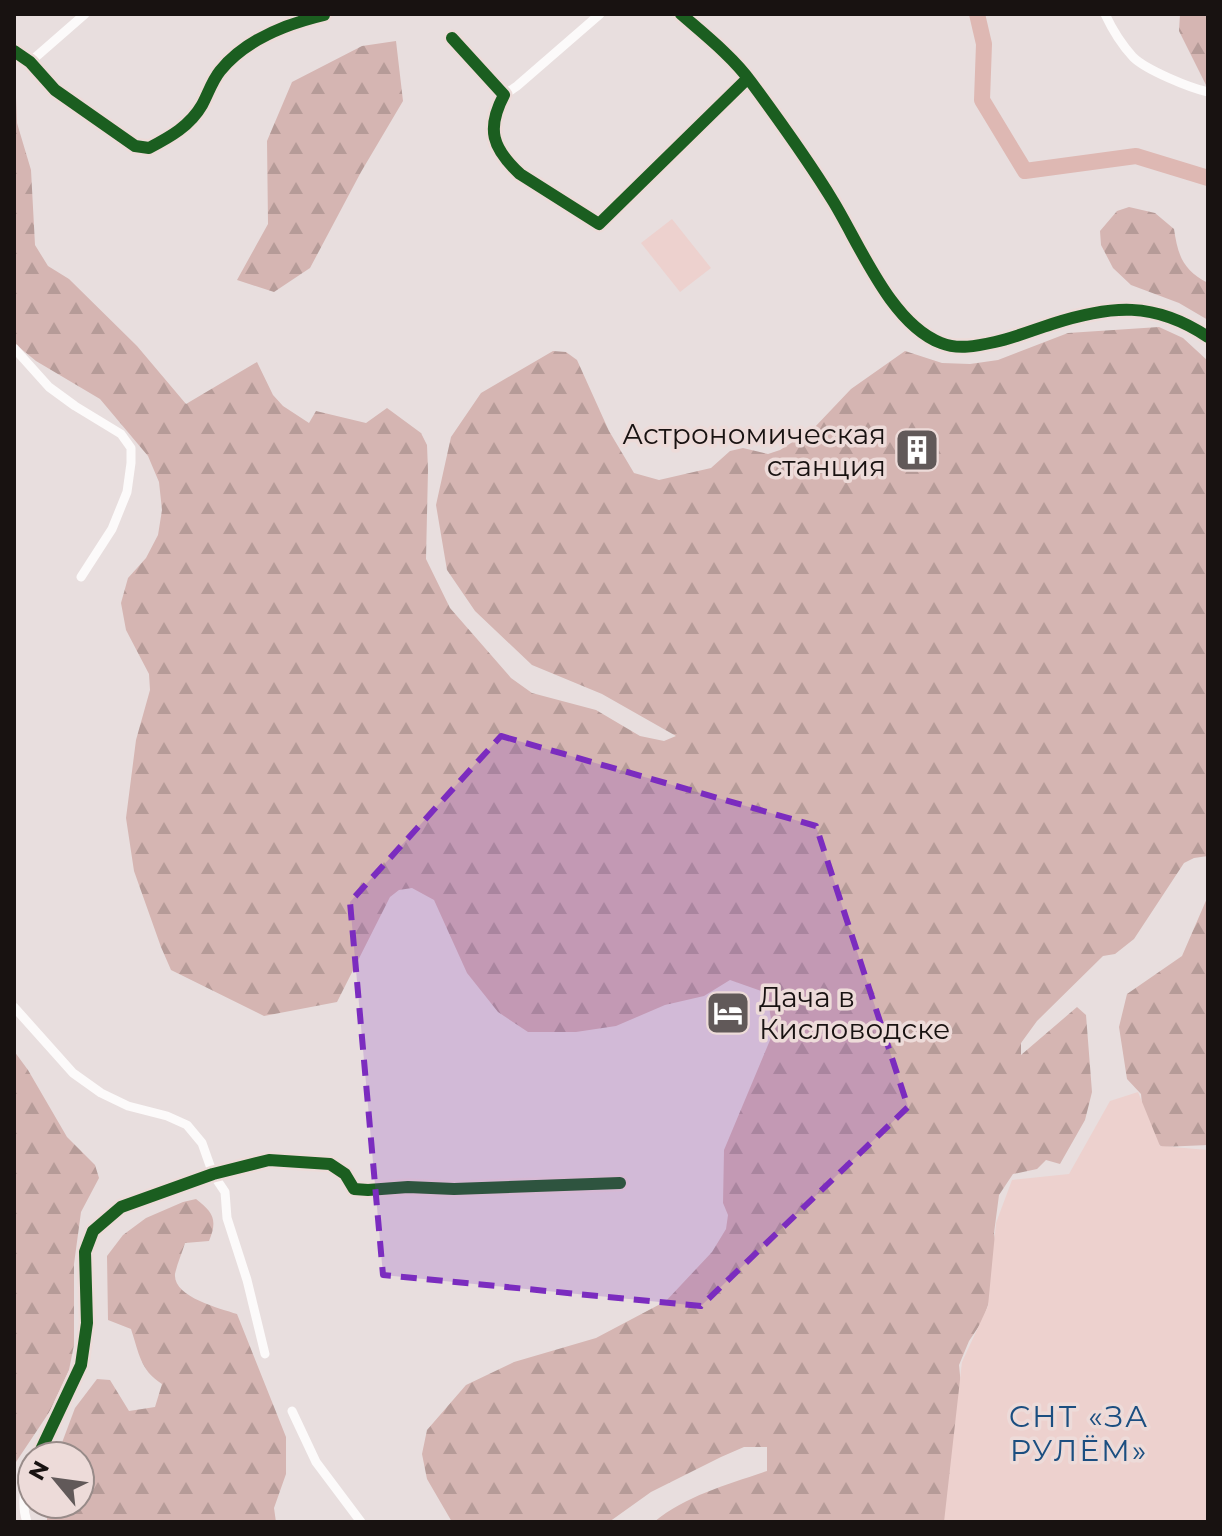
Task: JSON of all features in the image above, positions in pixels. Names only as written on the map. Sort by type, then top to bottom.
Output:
[{"type":"street","points":[[30,62],[85,14]]},
{"type":"street","points":[[600,14],[504,95],[495,111],[493,129],[497,147],[520,174],[599,224],[748,78]]},
{"type":"street","points":[[681,14],[748,78],[834,202],[889,296],[916,329],[929,338],[945,345],[962,347],[1004,340],[1080,315],[1109,309],[1153,312],[1191,326],[1208,337]]},
{"type":"street","points":[[1105,14],[1135,59],[1171,78],[1208,92]]},
{"type":"street","points":[[14,51],[30,62],[55,90],[135,146],[149,148],[187,124],[219,72],[242,50],[299,21],[324,15]]},
{"type":"street","points":[[452,38],[504,95]]},
{"type":"street","points":[[14,348],[49,387],[121,434],[131,448],[127,492],[112,529],[81,577]]},
{"type":"street","points":[[14,1007],[73,1073],[101,1093],[128,1106],[167,1116],[187,1125],[202,1143],[213,1174],[225,1192],[227,1218],[247,1280],[265,1354]]},
{"type":"street","points":[[46,1440],[81,1365],[87,1323],[85,1252],[93,1231],[121,1207],[213,1174],[269,1160],[330,1164],[345,1174],[354,1189],[368,1190],[620,1183]]},
{"type":"street","points":[[292,1411],[316,1462],[361,1522]]},
{"type":"highlighted area","points":[[501,736],[816,826],[908,1107],[701,1306],[383,1275],[350,902]]},
{"type":"green space","points":[[1180,14],[1208,14],[1208,89],[1179,31]]},
{"type":"green space","points":[[396,41],[403,101],[310,268],[274,292],[237,280],[268,224],[267,141],[292,82],[362,46]]},
{"type":"green space","points":[[14,96],[17,123],[31,170],[35,245],[48,266],[69,279],[137,346],[186,404],[257,362],[273,395],[283,406],[309,423],[316,411],[366,423],[387,408],[421,433],[427,445],[428,470],[426,559],[450,608],[511,678],[532,693],[596,710],[640,736],[664,741],[676,736],[602,694],[532,665],[475,611],[447,570],[436,505],[451,437],[481,393],[553,351],[566,352],[577,360],[609,431],[634,473],[659,480],[711,468],[730,451],[743,448],[768,454],[780,450],[813,429],[851,389],[905,351],[942,363],[970,364],[998,360],[1068,333],[1159,327],[1183,338],[1208,361],[1208,856],[1184,863],[1134,939],[1115,954],[1103,956],[1037,1021],[1021,1043],[1021,1055],[1077,1007],[1086,1015],[1092,1092],[1085,1120],[1060,1164],[1046,1160],[1037,1169],[1013,1174],[999,1195],[994,1233],[998,1259],[995,1284],[983,1320],[969,1341],[959,1365],[965,1427],[945,1522],[654,1522],[694,1498],[767,1471],[767,1447],[744,1447],[651,1492],[609,1522],[452,1522],[427,1479],[422,1454],[427,1430],[466,1385],[514,1362],[596,1338],[666,1301],[712,1252],[726,1229],[728,1215],[723,1203],[724,1150],[773,1033],[769,1006],[764,992],[730,980],[704,996],[665,1005],[616,1026],[576,1032],[528,1032],[498,1012],[467,973],[434,900],[412,888],[399,890],[390,897],[337,1002],[264,1016],[171,970],[134,871],[126,818],[136,740],[150,690],[149,674],[126,630],[121,603],[128,578],[146,558],[158,535],[162,510],[159,482],[148,456],[100,399],[36,361],[14,343]]},
{"type":"green space","points":[[1129,207],[1155,213],[1174,229],[1183,261],[1193,273],[1208,283],[1208,320],[1179,303],[1131,285],[1113,268],[1101,245],[1100,231],[1117,211]]},
{"type":"green space","points":[[1208,896],[1208,1145],[1162,1147],[1145,1133],[1141,1094],[1127,1079],[1119,1027],[1127,994],[1182,956]]},
{"type":"green space","points":[[14,1051],[67,1137],[95,1165],[99,1178],[81,1212],[74,1264],[74,1345],[69,1370],[50,1411],[31,1440],[16,1440],[14,1465]]},
{"type":"green space","points":[[196,1199],[212,1217],[213,1227],[209,1241],[185,1243],[175,1274],[176,1282],[198,1300],[237,1314],[286,1437],[286,1474],[274,1508],[276,1522],[47,1522],[96,1520],[96,1440],[63,1440],[75,1408],[97,1379],[110,1380],[129,1411],[155,1407],[162,1384],[145,1367],[131,1329],[108,1320],[107,1256],[123,1235],[146,1218]]},
{"type":"shaded area","points":[[672,219],[711,268],[680,292],[641,243]]},
{"type":"shaded area","name":"СНТ «ЗА РУЛЁМ»","points":[[1138,1092],[1160,1146],[1208,1150],[1208,1522],[944,1522],[962,1362],[988,1306],[996,1223],[1012,1180],[1069,1174],[1110,1101]]},
{"type":"waterway","points":[[977,14],[984,44],[982,100],[1025,171],[1136,156],[1208,178]]},
{"type":"cycle path","points":[[681,14],[727,55],[751,82],[823,186],[878,281],[907,319],[923,333],[947,345],[974,346],[1094,313],[1132,310],[1169,317],[1208,337]]},
{"type":"cycle path","points":[[14,51],[30,62],[55,90],[135,146],[149,148],[192,119],[217,75],[241,50],[281,28],[324,15]]},
{"type":"cycle path","points":[[452,38],[504,95],[494,128],[503,155],[520,174],[599,224],[748,78]]},
{"type":"cycle path","points":[[46,1440],[81,1365],[87,1323],[85,1252],[93,1231],[121,1207],[213,1174],[269,1160],[330,1164],[345,1174],[354,1189],[368,1190],[620,1183]]},
{"type":"place","name":"Астрономическая станция","points":[[917,450]]},
{"type":"place","name":"Дача в Кисловодске","points":[[728,1013]]},
{"type":"district","name":"СНТ «ЗА РУЛЁМ»","points":[[1079,1434]]}]
